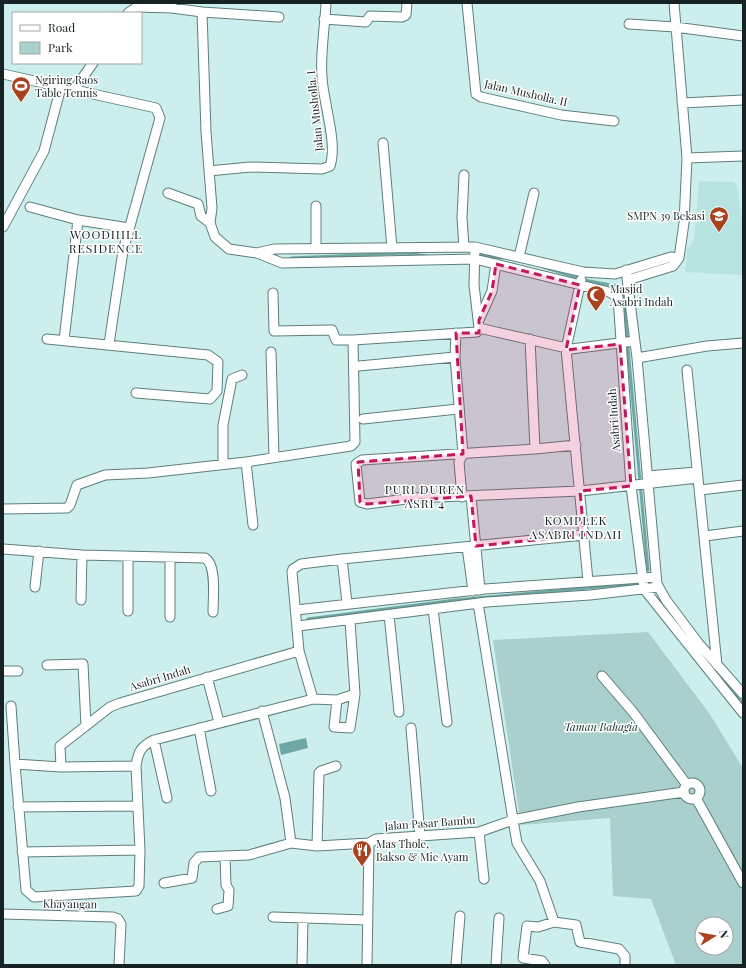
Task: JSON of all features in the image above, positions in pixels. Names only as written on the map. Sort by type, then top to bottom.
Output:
[{"type":"street","name":"Jalan Musholla. I","points":[[209,171],[250,167],[322,169],[330,166],[332,158],[329,118],[322,77],[326,3]]},
{"type":"street","points":[[324,20],[366,22],[370,16],[402,17],[406,15],[406,3]]},
{"type":"street","name":"Jalan Musholla. II","points":[[467,3],[476,94],[481,97],[554,113],[614,121]]},
{"type":"street","points":[[628,280],[673,266],[679,258],[684,223],[687,158],[674,3]]},
{"type":"street","points":[[130,12],[137,7],[172,5],[202,12],[279,17]]},
{"type":"street","points":[[202,12],[212,208],[210,223],[215,237],[229,249],[256,253],[282,263],[475,259],[580,285]]},
{"type":"street","points":[[629,24],[675,27],[743,36]]},
{"type":"street","points":[[74,90],[92,64]]},
{"type":"street","points":[[3,74],[156,108],[159,112],[160,118],[123,251],[110,344]]},
{"type":"street","points":[[3,227],[44,151],[61,87]]},
{"type":"street","points":[[682,103],[743,100]]},
{"type":"street","points":[[383,143],[392,248]]},
{"type":"street","points":[[687,158],[743,156]]},
{"type":"street","points":[[464,175],[462,218],[464,247]]},
{"type":"street","points":[[168,193],[198,204],[201,216],[210,223]]},
{"type":"street","points":[[519,257],[534,193]]},
{"type":"street","points":[[316,206],[316,249]]},
{"type":"street","points":[[30,207],[78,220],[129,228]]},
{"type":"street","points":[[64,340],[78,220]]},
{"type":"street","points":[[256,253],[274,249],[475,247],[584,272],[606,274],[671,257],[679,258]]},
{"type":"street","points":[[475,247],[474,285],[479,324]]},
{"type":"street","points":[[273,293],[274,331],[332,330],[336,340],[474,333],[492,291],[496,264]]},
{"type":"street","points":[[626,270],[628,280],[628,343],[637,358],[641,483],[656,577],[659,587],[666,600],[717,665],[743,694]]},
{"type":"street","points":[[584,272],[566,349],[588,581]]},
{"type":"street","name":"Asabri Indah","points":[[580,285],[609,292],[618,297],[628,343],[641,483],[643,583]]},
{"type":"street","points":[[479,324],[566,349],[628,343]]},
{"type":"street","points":[[456,333],[455,357],[458,409],[463,454],[459,462],[467,496],[472,546],[482,595],[514,820],[518,843],[540,881],[554,922]]},
{"type":"street","points":[[47,339],[110,344],[208,355],[218,362],[217,391],[210,399],[136,393]]},
{"type":"street","points":[[530,339],[535,450]]},
{"type":"street","points":[[3,508],[67,508],[70,505],[77,485],[105,475],[148,473],[223,463],[246,462],[351,446],[355,442],[353,340]]},
{"type":"street","points":[[637,358],[707,346],[743,343]]},
{"type":"street","points":[[271,352],[274,457]]},
{"type":"street","points":[[359,366],[455,357]]},
{"type":"street","points":[[687,370],[717,665]]},
{"type":"street","points":[[223,463],[223,425],[232,379],[242,376]]},
{"type":"street","points":[[363,419],[458,409]]},
{"type":"street","points":[[576,445],[535,450],[362,460],[356,464],[360,502],[363,504],[414,498],[580,491],[698,475]]},
{"type":"street","points":[[246,462],[253,524]]},
{"type":"street","points":[[700,490],[743,485]]},
{"type":"street","points":[[705,536],[743,531]]},
{"type":"street","points":[[313,699],[299,651],[298,626],[292,572],[293,569],[301,564],[584,535]]},
{"type":"street","points":[[3,549],[82,555],[205,558],[209,560],[213,568],[213,612]]},
{"type":"street","points":[[35,587],[39,552]]},
{"type":"street","points":[[81,600],[82,555]]},
{"type":"street","points":[[128,557],[128,611]]},
{"type":"street","points":[[170,558],[170,617]]},
{"type":"street","points":[[342,559],[347,603]]},
{"type":"street","points":[[296,610],[347,603],[643,583],[656,577]]},
{"type":"street","points":[[298,626],[350,621],[433,609],[482,595],[588,581],[643,583],[659,587]]},
{"type":"street","points":[[643,583],[743,713]]},
{"type":"street","points":[[433,609],[447,722]]},
{"type":"street","points":[[389,615],[399,712]]},
{"type":"street","points":[[337,700],[334,727],[350,728],[355,694],[350,621]]},
{"type":"street","name":"Asabri Indah","points":[[61,767],[60,746],[110,707],[207,677],[299,651]]},
{"type":"street","points":[[47,665],[83,664],[86,726]]},
{"type":"street","points":[[3,671],[18,671]]},
{"type":"street","points":[[602,676],[633,712],[686,788],[690,798],[696,798]]},
{"type":"street","points":[[207,677],[219,722]]},
{"type":"street","points":[[11,706],[18,807],[26,890],[34,897],[136,891],[138,886],[140,850],[136,766],[139,750],[144,744],[262,711],[313,699],[337,700],[355,694]]},
{"type":"street","points":[[164,883],[192,878],[194,863],[199,857],[249,855],[291,843],[286,798],[262,711]]},
{"type":"street","points":[[199,728],[211,791]]},
{"type":"street","points":[[411,728],[420,836]]},
{"type":"street","points":[[154,740],[167,798]]},
{"type":"street","points":[[15,764],[61,767],[136,766]]},
{"type":"street","points":[[317,846],[319,773],[336,766]]},
{"type":"street","points":[[686,788],[693,783],[698,787],[699,793],[696,798]]},
{"type":"street","name":"Jalan Pasar Bambu","points":[[291,843],[317,846],[369,844],[376,839],[479,832],[514,820],[686,788]]},
{"type":"street","points":[[696,798],[743,883]]},
{"type":"street","points":[[18,807],[138,806]]},
{"type":"street","points":[[479,832],[484,879]]},
{"type":"street","points":[[367,965],[369,844]]},
{"type":"street","points":[[22,852],[140,850]]},
{"type":"street","points":[[217,909],[228,906],[229,890],[226,885],[225,856]]},
{"type":"street","name":"Khayangan","points":[[3,914],[113,917],[118,919],[121,924],[119,965]]},
{"type":"street","points":[[455,965],[460,916]]},
{"type":"street","points":[[273,918],[367,920]]},
{"type":"street","points":[[496,965],[499,918]]},
{"type":"street","points":[[302,965],[303,919]]},
{"type":"street","points":[[545,965],[542,961],[523,958],[528,926],[538,927],[554,922],[576,925],[580,942],[619,949],[625,956],[625,965]]},
{"type":"highlighted area","points":[[496,264],[580,285],[566,350],[620,344],[631,486],[580,491],[584,535],[476,546],[471,496],[367,504],[360,502],[358,462],[463,454],[456,333],[479,333],[479,320],[492,291]]},
{"type":"shaded area","name":"SMPN 39 Bekasi","points":[[699,181],[734,182],[737,186],[743,226],[743,275],[685,272],[687,250],[694,240]]},
{"type":"shaded area","points":[[306,738],[308,748],[281,755],[279,744]]},
{"type":"green space","name":"Taman Bahagia","points":[[648,632],[709,713],[743,768],[743,965],[676,965],[651,899],[613,896],[610,818],[521,825],[493,640]]},
{"type":"waterway","points":[[291,258],[405,253],[427,256]]},
{"type":"waterway","points":[[480,255],[502,258]]},
{"type":"waterway","points":[[543,267],[579,278]]},
{"type":"waterway","points":[[584,280],[616,286],[623,293],[648,570]]},
{"type":"waterway","points":[[308,619],[455,600],[641,583]]},
{"type":"waterway","points":[[666,607],[681,628]]},
{"type":"waterway","points":[[723,681],[743,704]]},
{"type":"place","name":"Ngiring Raos Table Tennis","points":[[21,103]]},
{"type":"place","name":"SMPN 39 Bekasi","points":[[719,233]]},
{"type":"place","name":"Masjid Asabri Indah","points":[[596,312]]},
{"type":"place","name":"Mas Thole, Bakso & Mie Ayam","points":[[362,867]]},
{"type":"district","name":"WOODHILL RESIDENCE","points":[[106,242]]},
{"type":"district","name":"PURI DUREN ASRI 4","points":[[425,497]]},
{"type":"district","name":"KOMPLEK ASABRI INDAH","points":[[576,528]]}]
